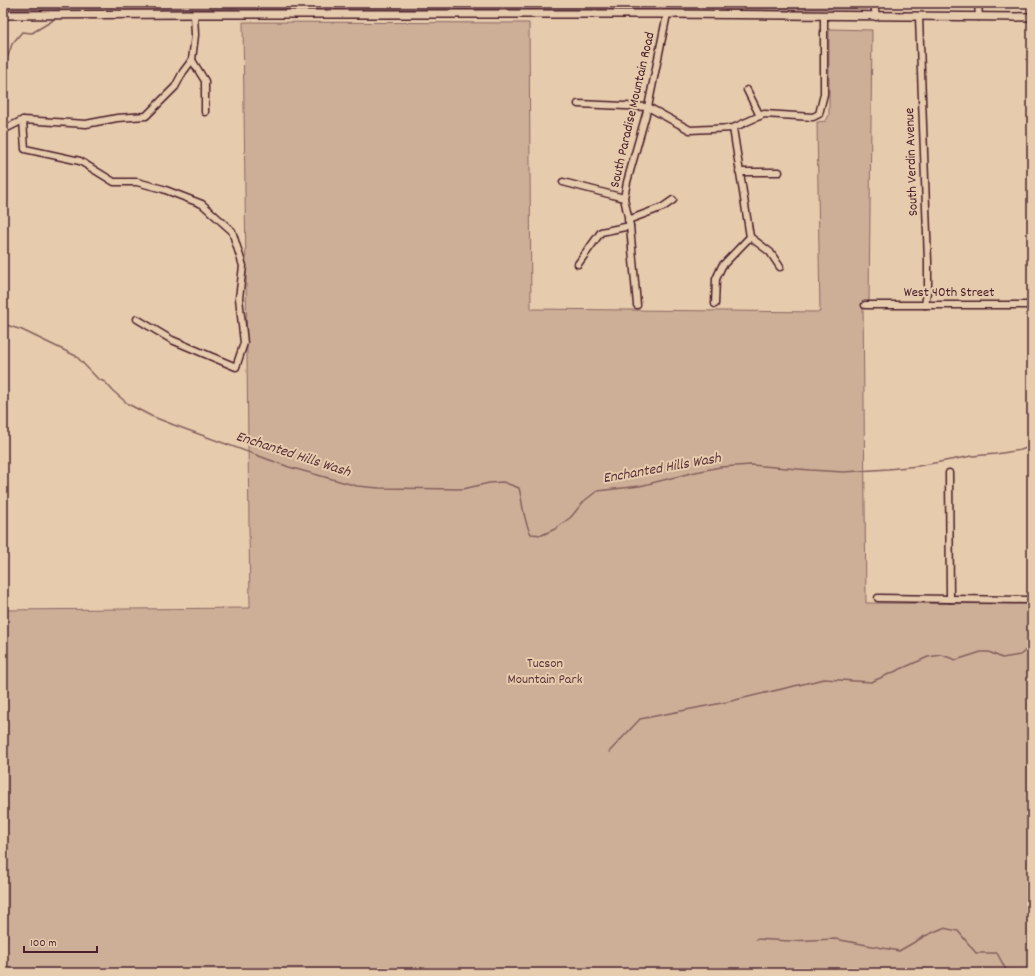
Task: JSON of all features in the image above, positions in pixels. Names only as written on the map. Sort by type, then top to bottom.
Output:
[{"type":"street","points":[[874,3],[876,17]]},
{"type":"street","points":[[978,3],[979,17]]},
{"type":"street","points":[[3,130],[23,120],[86,124],[117,118],[146,116],[175,87],[183,72],[192,60],[195,36],[194,14]]},
{"type":"street","points":[[3,15],[667,14],[876,17],[1032,17]]},
{"type":"street","name":"South Paradise Mountain Road","points":[[637,306],[630,226],[624,198],[648,107],[667,14]]},
{"type":"street","points":[[578,104],[648,107],[690,130],[733,128],[764,114],[813,118],[819,114],[822,108],[824,94],[824,16]]},
{"type":"street","name":"South Verdin Avenue","points":[[919,17],[928,261],[928,279],[925,305]]},
{"type":"street","points":[[192,60],[205,81],[205,112]]},
{"type":"street","points":[[747,90],[760,116]]},
{"type":"street","points":[[23,120],[25,149],[80,161],[114,182],[137,182],[163,189],[202,204],[233,232],[243,266],[239,298],[244,343],[236,367],[172,340],[137,319]]},
{"type":"street","points":[[733,128],[750,237],[770,252],[780,267]]},
{"type":"street","points":[[739,172],[779,172]]},
{"type":"street","points":[[563,182],[624,198]]},
{"type":"street","points":[[628,220],[663,207],[673,200]]},
{"type":"street","points":[[578,264],[601,232],[630,226]]},
{"type":"street","points":[[715,304],[716,279],[722,266],[750,237]]},
{"type":"street","name":"West 40th Street","points":[[865,305],[1032,305]]},
{"type":"street","points":[[949,473],[950,599]]},
{"type":"street","points":[[878,598],[1032,600]]},
{"type":"green space","points":[[3,3],[868,3],[867,9],[3,9]]},
{"type":"green space","name":"Tucson Mountain Park","points":[[243,22],[529,23],[531,309],[820,312],[817,122],[826,121],[829,115],[829,29],[872,30],[869,302],[863,302],[866,603],[1032,604],[1032,973],[3,973],[3,610],[250,608]]},
{"type":"waterway","points":[[58,12],[65,3]]},
{"type":"waterway","points":[[297,3],[301,12]]},
{"type":"waterway","points":[[3,10],[59,10]]},
{"type":"waterway","points":[[3,59],[7,59],[12,44],[22,32],[32,33],[52,21],[55,17]]},
{"type":"waterway","name":"Enchanted Hills Wash","points":[[3,324],[22,330],[76,356],[98,379],[105,382],[128,404],[151,416],[289,467],[357,486],[379,488],[463,489],[489,483],[503,482],[519,488],[525,518],[531,534],[542,535],[555,529],[571,517],[584,501],[597,491],[640,486],[720,467],[751,465],[844,472],[918,466],[972,456],[1021,450],[1032,446]]},
{"type":"waterway","points":[[609,752],[640,719],[727,702],[824,679],[871,682],[928,657],[942,655],[956,660],[981,652],[989,652],[1002,658],[1020,655],[1032,645]]},
{"type":"waterway","points":[[756,939],[789,941],[835,939],[899,951],[925,936],[943,928],[958,931],[976,953],[997,953],[1006,970],[1029,971],[1030,973]]}]
